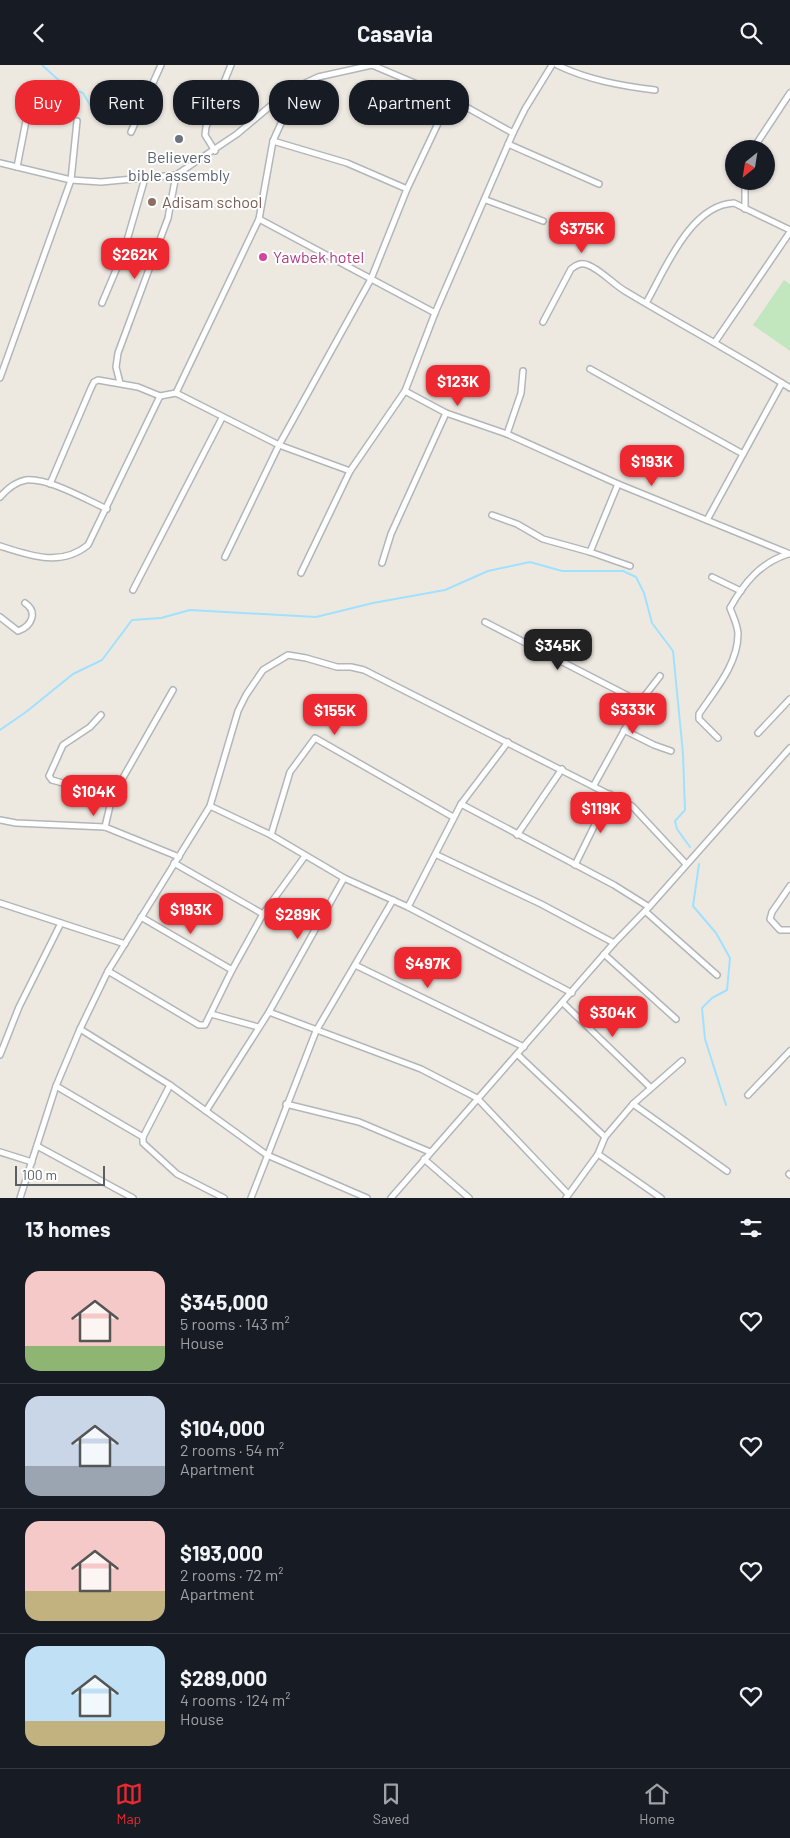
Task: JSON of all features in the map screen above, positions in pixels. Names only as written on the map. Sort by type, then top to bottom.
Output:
[{"type":"street","points":[[132,132],[161,65]]},
{"type":"street","points":[[215,151],[205,135],[206,127],[231,65]]},
{"type":"street","points":[[312,80],[335,71],[372,65],[389,68],[413,80]]},
{"type":"street","points":[[300,573],[350,471],[405,391],[435,313],[486,200],[508,144],[525,109],[552,65]]},
{"type":"street","points":[[557,65],[609,82],[656,90]]},
{"type":"street","points":[[758,140],[790,93]]},
{"type":"street","points":[[0,163],[71,180],[101,182],[176,175],[215,151],[269,106]]},
{"type":"street","points":[[469,109],[513,133]]},
{"type":"street","points":[[17,167],[25,125]]},
{"type":"street","points":[[0,378],[71,180],[77,125]]},
{"type":"street","points":[[176,393],[259,219],[272,141],[279,125]]},
{"type":"street","points":[[225,557],[278,445],[371,279],[406,189],[437,125]]},
{"type":"street","points":[[272,141],[347,163],[406,189]]},
{"type":"street","points":[[508,144],[599,184]]},
{"type":"street","points":[[120,383],[116,367],[118,353],[168,218],[176,175]]},
{"type":"street","points":[[102,303],[124,251],[140,204],[145,178]]},
{"type":"street","points":[[745,190],[746,209]]},
{"type":"street","points":[[486,200],[543,221]]},
{"type":"street","points":[[646,303],[685,233],[706,215],[726,203],[734,203],[790,231],[715,342]]},
{"type":"street","points":[[259,219],[435,313]]},
{"type":"street","points":[[543,322],[571,269],[577,264],[585,263],[594,267],[606,278],[646,303],[790,388]]},
{"type":"street","points":[[590,369],[743,454]]},
{"type":"street","points":[[507,435],[521,393],[523,371]]},
{"type":"street","points":[[50,484],[94,382],[98,380],[138,387],[160,396],[176,393],[278,445],[350,471]]},
{"type":"street","points":[[707,520],[782,383]]},
{"type":"street","points":[[405,391],[446,413],[507,435],[618,484],[789,554]]},
{"type":"street","points":[[0,545],[30,556],[50,559],[77,555],[88,545],[160,396]]},
{"type":"street","points":[[382,563],[391,533],[446,413]]},
{"type":"street","points":[[133,590],[222,418]]},
{"type":"street","points":[[0,497],[10,486],[24,480],[38,480],[107,509]]},
{"type":"street","points":[[590,552],[618,484]]},
{"type":"street","points":[[492,515],[518,524],[544,539],[630,565]]},
{"type":"street","points":[[718,738],[699,719],[699,714],[733,660],[738,633],[730,608],[741,591],[769,560],[789,554]]},
{"type":"street","points":[[712,577],[741,591]]},
{"type":"street","points":[[0,617],[18,631],[24,629],[29,624],[33,615],[31,607],[25,603]]},
{"type":"street","points":[[485,622],[640,702]]},
{"type":"street","points":[[20,1198],[56,1086],[80,1029],[108,971],[210,806],[238,711],[264,670],[288,655],[337,667],[351,667],[364,670],[594,785],[639,812],[686,864]]},
{"type":"street","points":[[594,785],[640,702],[660,676]]},
{"type":"street","points":[[105,827],[112,797],[173,690]]},
{"type":"street","points":[[758,733],[790,699]]},
{"type":"street","points":[[101,715],[90,727],[63,745],[49,776],[52,780],[112,797]]},
{"type":"street","points":[[624,730],[671,751]]},
{"type":"street","points":[[271,835],[290,772],[315,738],[453,817]]},
{"type":"street","points":[[408,907],[436,855],[460,804],[508,742]]},
{"type":"street","points":[[391,1198],[614,943],[647,909],[790,748]]},
{"type":"street","points":[[516,835],[562,769]]},
{"type":"street","points":[[575,865],[610,794]]},
{"type":"street","points":[[460,804],[575,865],[647,909],[717,975]]},
{"type":"street","points":[[210,806],[271,835],[344,878],[408,907],[572,993]]},
{"type":"street","points":[[0,820],[16,823],[105,827],[179,857]]},
{"type":"street","points":[[436,855],[541,904],[614,943]]},
{"type":"street","points":[[108,971],[199,1025],[205,1025],[232,969],[263,914],[305,856]]},
{"type":"street","points":[[174,863],[263,914]]},
{"type":"street","points":[[206,1111],[269,1012],[344,878]]},
{"type":"street","points":[[790,886],[772,912],[770,919],[780,930],[790,930]]},
{"type":"street","points":[[251,1198],[316,1031],[393,900]]},
{"type":"street","points":[[0,903],[126,944]]},
{"type":"street","points":[[141,917],[232,969]]},
{"type":"street","points":[[0,1055],[19,1007],[61,923]]},
{"type":"street","points":[[604,955],[676,1019]]},
{"type":"street","points":[[355,965],[524,1047]]},
{"type":"street","points":[[563,1003],[650,1087]]},
{"type":"street","points":[[269,1012],[421,1069],[477,1098],[567,1196],[598,1154],[605,1137],[633,1104],[650,1087],[682,1061]]},
{"type":"street","points":[[211,1014],[258,1027]]},
{"type":"street","points":[[80,1029],[170,1085],[267,1155],[367,1198]]},
{"type":"street","points":[[748,1095],[788,1057],[790,1051]]},
{"type":"street","points":[[518,1054],[605,1137]]},
{"type":"street","points":[[170,1085],[143,1137],[143,1143],[178,1174],[224,1198]]},
{"type":"street","points":[[56,1086],[143,1137]]},
{"type":"street","points":[[286,1104],[359,1123],[430,1152]]},
{"type":"street","points":[[633,1104],[727,1171]]},
{"type":"street","points":[[37,1146],[133,1198]]},
{"type":"street","points":[[0,1152],[32,1161]]},
{"type":"street","points":[[598,1154],[661,1198]]},
{"type":"street","points":[[424,1159],[470,1198]]},
{"type":"green space","points":[[784,280],[790,284],[790,351],[753,325]]},
{"type":"waterway","points":[[42,65],[64,85],[83,93],[90,105]]},
{"type":"waterway","points":[[0,730],[26,712],[73,674],[102,660],[132,620],[161,618],[190,610],[316,617],[373,603],[445,590],[488,571],[530,562],[562,571],[623,571],[636,577],[644,593],[652,623],[673,651],[683,754],[685,810],[675,821],[677,829],[690,847]]},
{"type":"waterway","points":[[699,864],[693,906],[716,933],[730,958],[727,990],[712,998],[702,1008],[705,1039],[726,1105]]},
{"type":"place","name":"Believers bible assembly","points":[[179,139]]},
{"type":"place","name":"Adisam school","points":[[152,202]]},
{"type":"place","name":"Yawbek hotel","points":[[263,257]]}]
